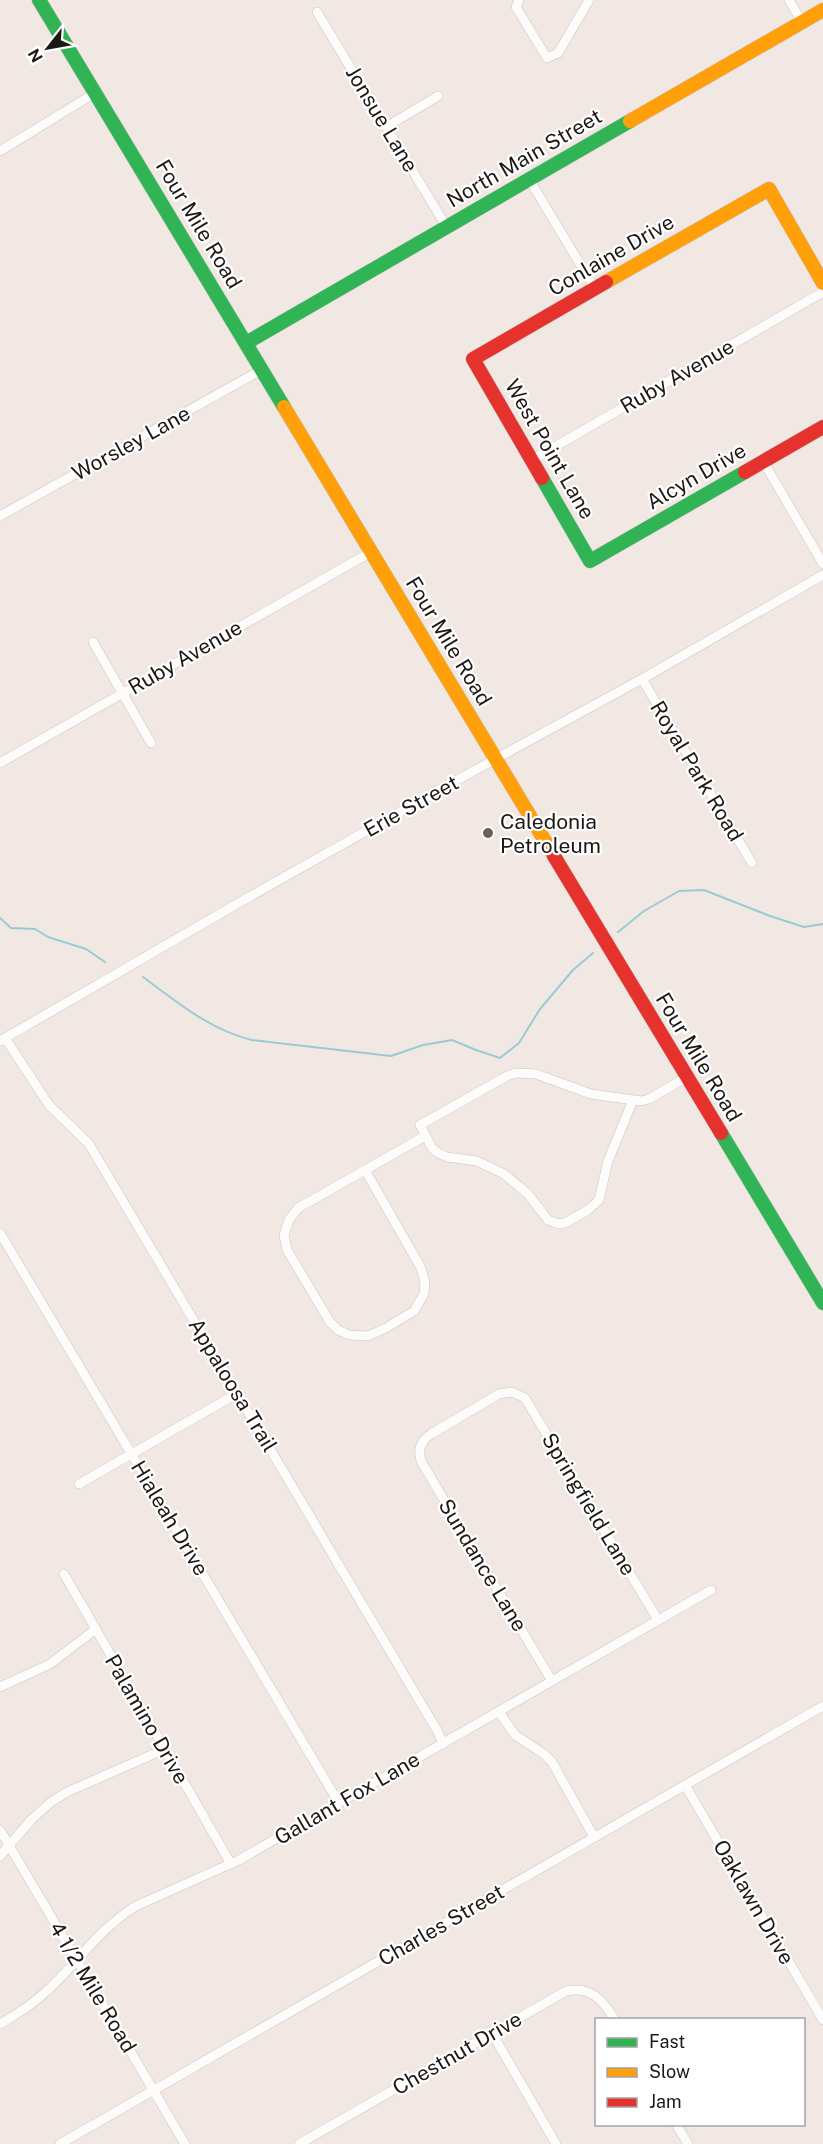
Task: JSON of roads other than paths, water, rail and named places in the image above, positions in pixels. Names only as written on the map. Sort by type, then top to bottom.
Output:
[{"type":"main road","name":"Four Mile Road","points":[[39,0],[823,1303]]},
{"type":"main road","name":"North Main Street","points":[[246,343],[823,10]]},
{"type":"main road","name":"Conlaine Drive","points":[[473,358],[769,189],[823,283]]},
{"type":"main road","name":"West Point Lane","points":[[473,358],[590,561]]},
{"type":"main road","name":"Alcyn Drive","points":[[590,561],[823,427]]},
{"type":"street","points":[[519,0],[516,7],[547,58],[558,53],[589,0]]},
{"type":"street","points":[[789,0],[802,22]]},
{"type":"street","name":"Jonsue Lane","points":[[317,12],[446,226]]},
{"type":"street","points":[[0,151],[95,93]]},
{"type":"street","points":[[386,127],[438,96]]},
{"type":"street","points":[[529,178],[595,289]]},
{"type":"street","name":"Ruby Avenue","points":[[532,460],[823,292]]},
{"type":"street","name":"Worsley Lane","points":[[0,516],[261,370]]},
{"type":"street","points":[[764,461],[823,564]]},
{"type":"street","name":"Ruby Avenue","points":[[0,763],[371,552]]},
{"type":"street","name":"Erie Street","points":[[3,1039],[823,575]]},
{"type":"street","points":[[93,642],[151,743]]},
{"type":"street","name":"Royal Park Road","points":[[642,679],[752,863]]},
{"type":"street","name":"Appaloosa Trail","points":[[3,1039],[49,1105],[89,1144],[432,1722],[442,1744]]},
{"type":"street","points":[[633,1100],[608,1161],[599,1200],[565,1223],[553,1223],[544,1216],[528,1194],[504,1174],[477,1161],[438,1154],[432,1148],[420,1125],[516,1073],[536,1074],[591,1094],[633,1100],[648,1099],[687,1077]]},
{"type":"street","points":[[365,1170],[421,1268],[425,1288],[421,1300],[410,1313],[375,1334],[355,1337],[338,1330],[330,1322],[287,1250],[284,1235],[289,1220],[298,1208],[365,1170],[425,1136]]},
{"type":"street","name":"Hialeah Drive","points":[[0,1233],[339,1803]]},
{"type":"street","points":[[410,1444],[420,1447],[431,1434],[499,1394],[514,1393],[517,1382]]},
{"type":"street","points":[[79,1484],[238,1393]]},
{"type":"street","name":"Springfield Lane","points":[[514,1393],[528,1402],[658,1620]]},
{"type":"street","name":"Sundance Lane","points":[[420,1447],[422,1464],[552,1681]]},
{"type":"street","name":"Palamino Drive","points":[[64,1574],[231,1864]]},
{"type":"street","name":"Gallant Fox Lane","points":[[0,2024],[35,2002],[108,1925],[121,1915],[136,1906],[231,1864],[711,1590]]},
{"type":"street","points":[[0,1687],[50,1664],[96,1629]]},
{"type":"street","name":"Charles Street","points":[[60,2144],[823,1706]]},
{"type":"street","points":[[499,1712],[515,1735],[552,1762],[594,1837]]},
{"type":"street","points":[[0,1856],[39,1812],[67,1792],[165,1749]]},
{"type":"street","name":"Oaklawn Drive","points":[[685,1785],[823,2020]]},
{"type":"street","name":"4 1/2 Mile Road","points":[[0,1830],[185,2144]]},
{"type":"street","name":"Chestnut Drive","points":[[299,2144],[560,1994],[575,1990],[592,1993],[600,1998],[613,2017]]},
{"type":"street","points":[[492,2033],[556,2144]]},
{"type":"street","points":[[677,2126],[688,2144]]},
{"type":"street","points":[[316,2134],[321,2144]]},
{"type":"waterway","points":[[618,932],[644,911],[679,891],[704,890],[804,927],[823,924]]},
{"type":"waterway","points":[[0,918],[11,928],[35,929],[48,937],[86,949],[105,962]]},
{"type":"waterway","points":[[143,977],[208,1022],[252,1040],[391,1056],[423,1045],[452,1040],[500,1058],[519,1043],[540,1009],[573,970],[593,953]]},
{"type":"place","name":"Caledonia Petroleum","points":[[488,833]]}]
